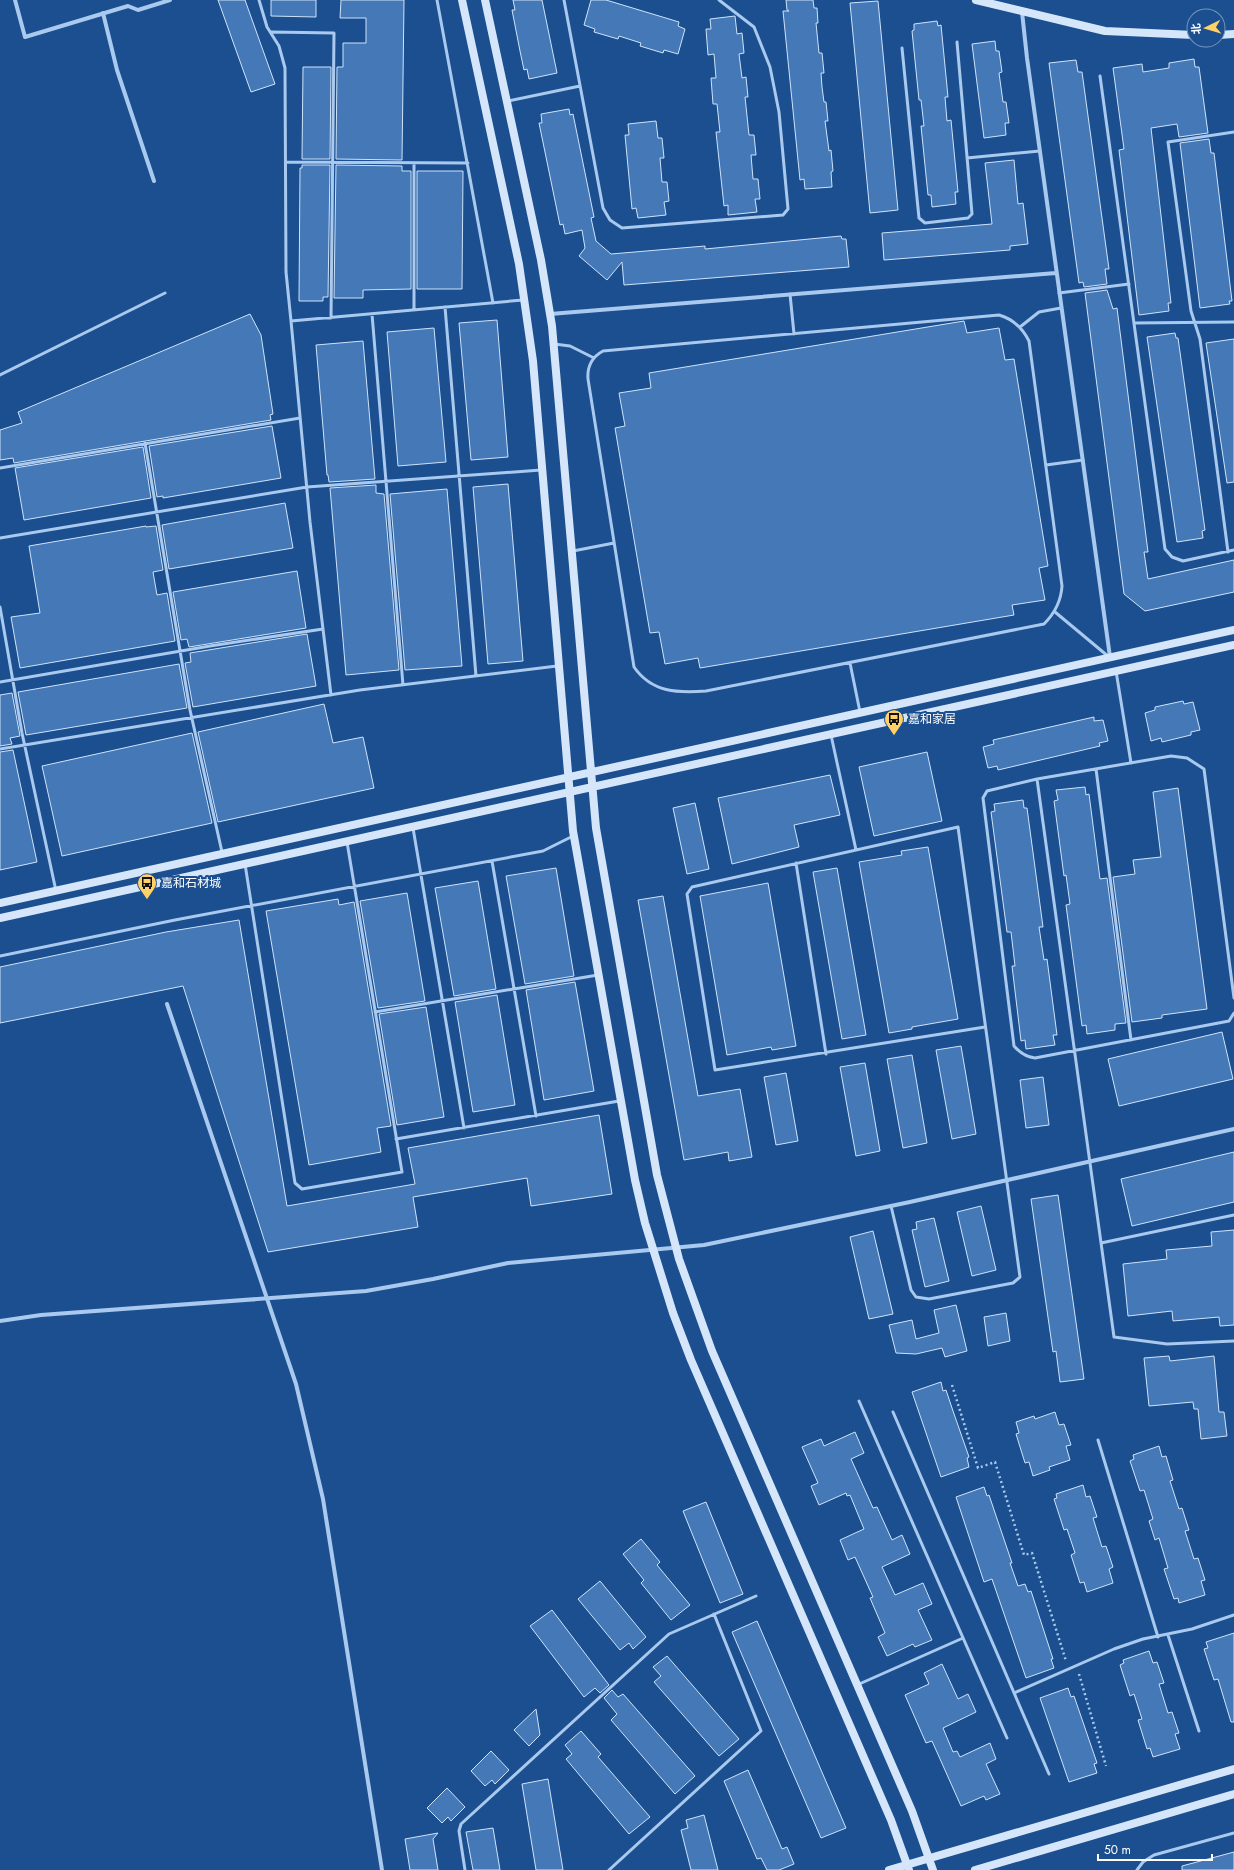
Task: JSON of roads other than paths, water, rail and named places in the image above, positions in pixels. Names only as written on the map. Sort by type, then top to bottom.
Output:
[{"type":"street","points":[[15,0],[25,36],[128,6],[138,10],[170,0]]},
{"type":"street","points":[[462,0],[525,300],[533,361],[574,836],[635,1180],[653,1251],[691,1360],[885,1806],[908,1867]]},
{"type":"street","points":[[485,0],[541,260],[550,314],[554,344],[596,828],[657,1175],[676,1249],[712,1351],[912,1811],[933,1870]]},
{"type":"street","points":[[976,0],[1105,31],[1186,35]]},
{"type":"street","points":[[1022,12],[1056,273],[1110,657]]},
{"type":"street","points":[[103,13],[117,70],[154,181]]},
{"type":"street","points":[[550,314],[1056,273]]},
{"type":"street","points":[[0,903],[1234,630]]},
{"type":"street","points":[[0,918],[1234,645]]},
{"type":"street","points":[[167,1004],[296,1384],[323,1499],[382,1870]]},
{"type":"street","points":[[0,1321],[41,1315],[366,1291],[434,1280],[483,1267],[529,1260],[676,1249],[741,1238],[891,1206],[1234,1129]]},
{"type":"street","points":[[889,1870],[908,1867],[929,1859],[1234,1769]]},
{"type":"street","points":[[976,1870],[1234,1794]]},
{"type":"lane","points":[[259,0],[267,27],[279,46],[285,68],[286,272],[307,487],[331,695]]},
{"type":"lane","points":[[437,0],[493,303]]},
{"type":"lane","points":[[564,0],[603,208],[610,220],[622,228],[783,215],[788,209],[779,112],[770,67],[754,27],[719,0]]},
{"type":"lane","points":[[271,32],[334,33],[332,318]]},
{"type":"lane","points":[[902,48],[919,218],[925,222],[968,218],[972,214],[957,42]]},
{"type":"lane","points":[[1100,76],[1165,549],[1172,557],[1183,561],[1234,550]]},
{"type":"lane","points":[[507,102],[580,86]]},
{"type":"lane","points":[[1228,552],[1200,339],[1191,311],[1168,142],[1234,132]]},
{"type":"lane","points":[[967,158],[1040,152]]},
{"type":"lane","points":[[286,162],[468,163]]},
{"type":"lane","points":[[414,163],[414,310]]},
{"type":"lane","points":[[1059,293],[1129,284]]},
{"type":"lane","points":[[0,375],[165,293]]},
{"type":"lane","points":[[790,294],[794,334]]},
{"type":"lane","points":[[291,321],[525,300]]},
{"type":"lane","points":[[445,307],[476,676]]},
{"type":"lane","points":[[1020,327],[1039,312],[1061,308]]},
{"type":"lane","points":[[372,314],[403,685]]},
{"type":"lane","points":[[998,315],[1010,319],[1020,327],[1029,341],[1062,586],[1060,602],[1055,612],[1044,624],[706,691],[688,692],[660,688],[653,686],[640,675],[634,667],[588,379],[588,368],[594,358],[603,351],[998,315]]},
{"type":"lane","points":[[1134,323],[1234,322]]},
{"type":"lane","points":[[554,344],[570,346],[594,358]]},
{"type":"lane","points":[[0,468],[300,418]]},
{"type":"lane","points":[[145,443],[192,718],[222,854]]},
{"type":"lane","points":[[1046,465],[1083,460]]},
{"type":"lane","points":[[0,538],[307,487],[542,470]]},
{"type":"lane","points":[[572,551],[614,542]]},
{"type":"lane","points":[[0,608],[24,745],[56,891]]},
{"type":"lane","points":[[1055,612],[1110,657]]},
{"type":"lane","points":[[0,682],[180,651],[323,629]]},
{"type":"lane","points":[[850,663],[860,713]]},
{"type":"lane","points":[[0,748],[331,695],[559,666]]},
{"type":"lane","points":[[1116,671],[1131,762]]},
{"type":"lane","points":[[831,735],[856,850]]},
{"type":"lane","points":[[1234,998],[1204,769],[1194,761],[1179,756],[1171,756],[1037,779],[990,789],[983,798],[1014,1046],[1023,1055],[1035,1058],[1229,1021],[1234,1013]]},
{"type":"lane","points":[[1096,769],[1131,1040]]},
{"type":"lane","points":[[1037,779],[1114,1337],[1166,1344],[1234,1341]]},
{"type":"lane","points":[[413,827],[464,1128]]},
{"type":"lane","points":[[891,1206],[911,1290],[916,1297],[928,1299],[1013,1283],[1020,1277],[958,827],[692,887],[687,894],[715,1070],[826,1054],[985,1026]]},
{"type":"lane","points":[[0,956],[252,905],[543,851],[574,836]]},
{"type":"lane","points":[[245,864],[295,1183],[302,1189],[402,1172],[346,842]]},
{"type":"lane","points":[[492,861],[536,1116]]},
{"type":"lane","points":[[796,863],[826,1054]]},
{"type":"lane","points":[[375,1012],[598,974]]},
{"type":"lane","points":[[396,1139],[621,1101]]},
{"type":"lane","points":[[1101,1243],[1234,1215]]},
{"type":"lane","points":[[859,1401],[1007,1738]]},
{"type":"lane","points":[[893,1412],[1049,1774]]},
{"type":"lane","points":[[1098,1440],[1158,1637]]},
{"type":"lane","points":[[465,1870],[459,1831],[461,1824],[670,1634],[756,1596]]},
{"type":"lane","points":[[609,1870],[761,1731],[714,1614]]},
{"type":"lane","points":[[1014,1693],[1114,1649],[1143,1639],[1168,1635],[1210,1624],[1234,1615]]},
{"type":"lane","points":[[1168,1635],[1199,1732]]},
{"type":"lane","points":[[857,1685],[963,1638]]},
{"type":"lane","points":[[1137,1870],[1143,1862],[1154,1855],[1234,1833]]},
{"type":"place","name":"嘉和家居","points":[[894,736]]},
{"type":"place","name":"嘉和石材城","points":[[147,900]]}]
